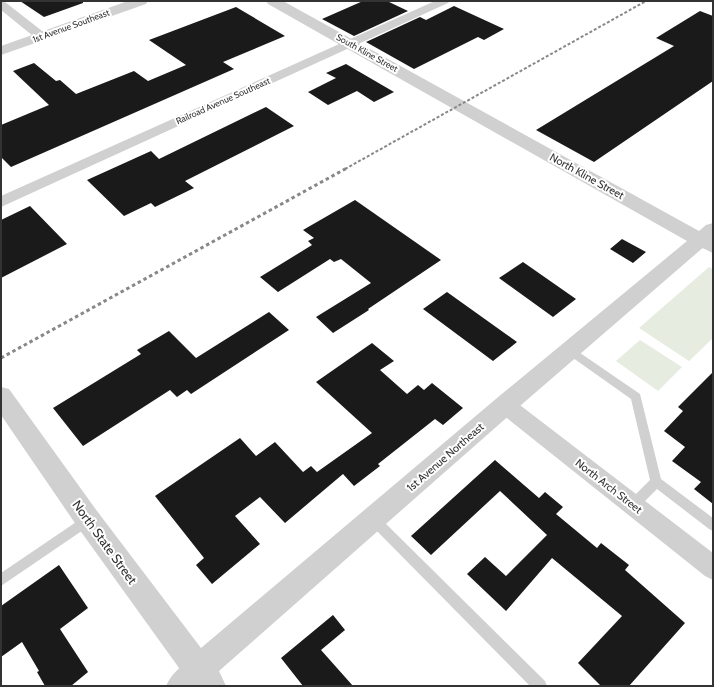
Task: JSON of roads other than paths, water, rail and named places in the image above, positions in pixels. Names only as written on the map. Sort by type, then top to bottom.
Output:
[{"type":"street","name":"1st Avenue Southeast","points":[[1,51],[141,1]]},
{"type":"street","name":"South Kline Street","points":[[273,1],[460,106]]},
{"type":"street","name":"Railroad Avenue Southeast","points":[[1,202],[444,1]]},
{"type":"street","points":[[1,4],[42,37]]},
{"type":"street","name":"North Kline Street","points":[[460,106],[709,239]]},
{"type":"street","name":"1st Avenue Northeast","points":[[179,686],[205,677],[372,519],[570,350],[709,239]]},
{"type":"street","name":"North State Street","points":[[1,396],[88,520],[205,677]]},
{"type":"street","name":"North Arch Street","points":[[505,405],[713,568]]},
{"type":"lane","points":[[570,350],[636,397],[656,482],[713,525]]},
{"type":"lane","points":[[633,505],[656,482]]},
{"type":"lane","points":[[372,519],[540,686]]},
{"type":"lane","points":[[1,580],[88,520]]},
{"type":"railway","points":[[345,169],[646,1]]},
{"type":"railway","points":[[1,358],[347,168]]}]
